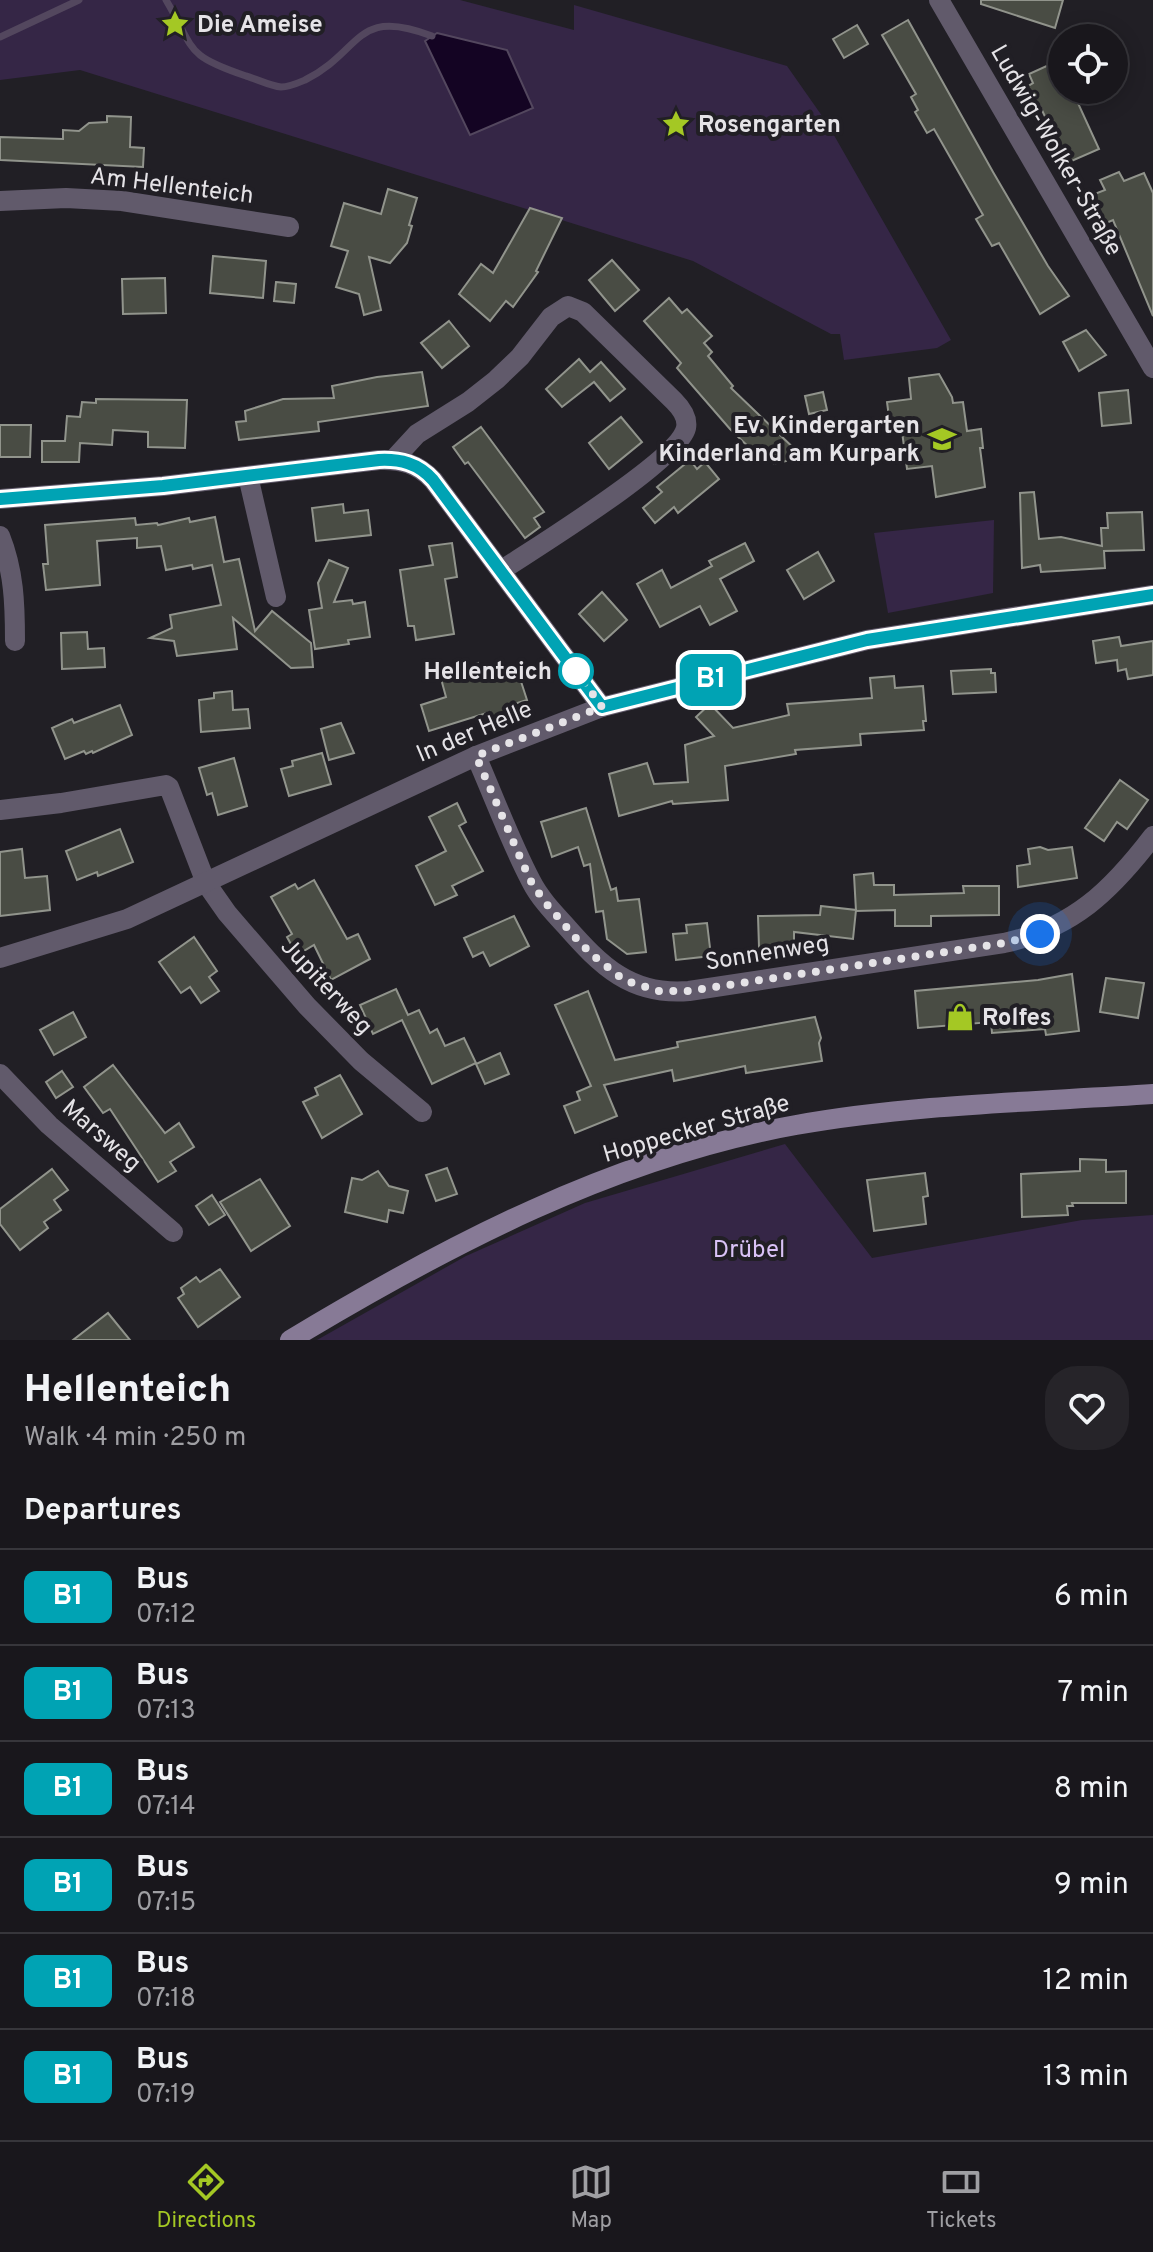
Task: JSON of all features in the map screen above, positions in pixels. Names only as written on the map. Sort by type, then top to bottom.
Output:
[{"type":"street","name":"Ludwig-Wolker-Straße","points":[[939,0],[1153,368]]},
{"type":"street","name":"Am Hellenteich","points":[[0,201],[66,198],[122,201],[289,227]]},
{"type":"street","points":[[394,459],[417,434],[496,380],[520,357],[551,317],[568,306],[583,312],[674,401],[687,425],[675,445],[605,501],[502,570]]},
{"type":"street","points":[[0,499],[394,459],[413,465],[427,473],[602,707]]},
{"type":"street","points":[[248,476],[276,597]]},
{"type":"street","points":[[0,536],[8,557],[15,597],[15,641]]},
{"type":"street","name":"In der Helle","points":[[0,958],[127,919],[476,756],[602,707],[867,640],[1153,595]]},
{"type":"street","name":"Sonnenweg","points":[[476,756],[530,880],[544,901],[602,963],[624,980],[658,991],[689,991],[1004,943],[1040,934],[1060,925],[1098,897],[1153,836]]},
{"type":"street","points":[[0,810],[166,785],[171,790],[206,883]]},
{"type":"street","name":"Jupiterweg","points":[[206,883],[227,913],[307,1006],[361,1061],[422,1112]]},
{"type":"street","name":"Marsweg","points":[[0,1074],[49,1125],[173,1232]]},
{"type":"street","name":"Hoppecker Straße","points":[[290,1340],[489,1231],[584,1187],[698,1149],[797,1125],[852,1118],[945,1108],[1153,1094]]},
{"type":"green space","points":[[0,0],[460,0],[574,30],[574,5],[787,66],[827,123],[951,340],[937,348],[844,360],[840,334],[831,334],[693,261],[80,70],[0,80]]},
{"type":"green space","points":[[994,520],[993,593],[888,613],[874,533]]},
{"type":"green space","name":"Drübel","points":[[785,1144],[872,1258],[1082,1220],[1153,1215],[1153,1340],[317,1340],[466,1256],[585,1203]]},
{"type":"shaded area","points":[[437,33],[507,50],[533,108],[470,135],[425,41]]},
{"type":"building","points":[[981,0],[1063,0],[1056,24],[1048,26],[981,4]]},
{"type":"building","points":[[908,20],[993,172],[1069,296],[1040,314],[999,243],[992,246],[976,219],[983,215],[934,129],[927,133],[915,112],[918,110],[911,97],[916,94],[882,35]]},
{"type":"building","points":[[857,25],[868,44],[844,58],[833,39]]},
{"type":"building","points":[[1048,65],[1048,104],[1078,104],[1099,149],[1067,163],[1040,106],[1035,109],[1025,88],[1033,83],[1029,74]]},
{"type":"building","points":[[107,116],[131,117],[130,147],[144,148],[143,167],[0,160],[0,137],[63,139],[63,130],[79,131],[89,123],[107,122]]},
{"type":"building","points":[[1119,172],[1124,181],[1144,173],[1153,193],[1153,316],[1113,220],[1104,224],[1092,195],[1105,190],[1100,180]]},
{"type":"building","points":[[388,189],[417,198],[409,225],[412,226],[407,243],[390,263],[369,257],[381,310],[364,315],[359,294],[336,287],[348,251],[331,246],[344,203],[381,214]]},
{"type":"building","points":[[530,208],[562,218],[538,272],[513,307],[506,301],[490,321],[459,294],[481,264],[493,273]]},
{"type":"building","points":[[213,256],[266,261],[263,298],[210,293]]},
{"type":"building","points":[[612,260],[639,290],[615,311],[589,280]]},
{"type":"building","points":[[165,278],[166,313],[123,314],[122,279]]},
{"type":"building","points":[[276,282],[296,284],[294,303],[274,301]]},
{"type":"building","points":[[669,298],[682,313],[687,309],[712,336],[704,343],[712,352],[708,356],[733,386],[731,388],[803,457],[774,464],[761,451],[757,455],[677,368],[681,363],[644,321]]},
{"type":"building","points":[[449,321],[469,346],[442,368],[421,343]]},
{"type":"building","points":[[1086,330],[1106,355],[1079,371],[1063,342]]},
{"type":"building","points":[[579,359],[590,372],[601,362],[625,389],[610,401],[594,382],[562,407],[546,389]]},
{"type":"building","points":[[422,372],[428,406],[318,422],[319,431],[239,440],[236,422],[246,421],[245,411],[283,399],[334,398],[332,386]]},
{"type":"building","name":"Ev. Kindergarten Kinderland am Kurpark","points":[[939,374],[953,403],[963,402],[967,431],[981,429],[985,487],[936,497],[932,466],[907,469],[901,424],[890,425],[887,402],[911,399],[909,378]]},
{"type":"building","points":[[1128,390],[1131,423],[1102,426],[1099,393]]},
{"type":"building","points":[[823,392],[827,410],[809,414],[805,396]]},
{"type":"building","points":[[96,399],[187,400],[185,448],[148,447],[148,432],[113,430],[112,445],[80,443],[79,462],[42,462],[42,441],[65,441],[67,416],[80,417],[82,402],[96,403]]},
{"type":"building","points":[[621,417],[642,442],[609,469],[589,443]]},
{"type":"building","points":[[0,425],[31,425],[30,457],[0,457]]},
{"type":"building","points":[[481,427],[544,512],[534,518],[540,527],[525,538],[468,462],[465,464],[453,447]]},
{"type":"building","points":[[690,460],[697,469],[705,462],[719,479],[678,513],[674,507],[655,523],[643,508],[662,492],[657,487]]},
{"type":"building","points":[[1034,492],[1039,539],[1061,537],[1102,546],[1101,528],[1108,528],[1107,513],[1142,512],[1144,550],[1104,551],[1105,568],[1041,572],[1040,565],[1022,568],[1020,493]]},
{"type":"building","points":[[343,504],[344,513],[368,510],[371,535],[316,541],[312,508]]},
{"type":"building","points":[[215,517],[224,562],[239,559],[255,631],[272,611],[311,643],[313,667],[291,668],[233,618],[237,649],[177,656],[174,641],[150,638],[172,628],[170,615],[221,605],[212,565],[166,570],[161,546],[137,548],[137,538],[97,541],[100,585],[46,590],[43,564],[48,564],[45,525],[135,518],[136,525],[158,525],[189,518],[190,522]]},
{"type":"building","points":[[452,543],[457,577],[445,579],[454,634],[416,640],[414,626],[408,626],[400,570],[433,565],[429,546]]},
{"type":"building","points":[[745,543],[754,561],[720,579],[737,611],[710,625],[700,606],[660,627],[637,584],[662,570],[671,588],[712,566],[709,561]]},
{"type":"building","points":[[818,552],[834,581],[804,599],[787,570]]},
{"type":"building","points":[[329,560],[348,568],[334,602],[365,602],[370,637],[315,649],[309,610],[322,608],[318,583]]},
{"type":"building","points":[[602,592],[627,620],[604,641],[579,614]]},
{"type":"building","points":[[87,632],[88,649],[104,648],[105,667],[62,669],[61,633]]},
{"type":"building","points":[[1119,637],[1121,646],[1153,641],[1153,675],[1128,679],[1126,669],[1118,671],[1117,660],[1096,663],[1093,641]]},
{"type":"building","points":[[478,663],[483,676],[516,666],[527,700],[511,705],[512,710],[492,717],[490,712],[429,731],[421,705],[446,697],[440,675]]},
{"type":"building","points":[[991,669],[991,673],[995,673],[996,692],[953,694],[951,671]]},
{"type":"building","points":[[894,676],[895,688],[923,686],[924,730],[860,734],[861,745],[795,750],[796,754],[725,766],[728,800],[673,804],[672,801],[619,816],[609,774],[647,763],[654,784],[688,782],[685,745],[714,736],[696,717],[710,704],[733,728],[789,715],[787,704],[872,698],[870,678]]},
{"type":"building","points":[[232,691],[233,710],[248,709],[250,728],[201,732],[199,700],[214,698],[214,693]]},
{"type":"building","points":[[120,705],[132,735],[93,753],[86,754],[84,751],[65,759],[52,728]]},
{"type":"building","points":[[341,723],[354,753],[329,760],[321,729]]},
{"type":"building","points":[[322,753],[331,784],[289,796],[281,769],[293,766],[292,761]]},
{"type":"building","points":[[234,758],[247,806],[218,815],[212,793],[207,795],[199,768]]},
{"type":"building","points":[[1120,780],[1148,800],[1127,829],[1117,822],[1104,841],[1085,828]]},
{"type":"building","points":[[457,803],[466,822],[459,826],[483,871],[452,886],[457,895],[435,905],[416,866],[446,851],[429,817]]},
{"type":"building","points":[[586,808],[611,890],[616,888],[618,901],[639,899],[646,952],[627,954],[607,939],[603,911],[596,912],[590,864],[584,866],[578,847],[552,857],[541,822]]},
{"type":"building","points":[[120,829],[133,862],[98,876],[97,872],[77,880],[66,851]]},
{"type":"building","points":[[1040,847],[1048,850],[1072,847],[1077,878],[1018,887],[1017,866],[1030,864],[1028,849]]},
{"type":"building","points":[[22,849],[25,878],[47,876],[50,910],[0,916],[0,852]]},
{"type":"building","points":[[873,873],[874,885],[894,885],[894,895],[964,893],[963,886],[999,886],[999,915],[931,916],[931,926],[895,926],[895,910],[856,911],[854,875]]},
{"type":"building","points":[[314,880],[347,939],[358,934],[370,959],[331,980],[314,945],[297,955],[287,937],[292,934],[271,897],[295,884],[298,889]]},
{"type":"building","points":[[821,906],[856,910],[853,939],[794,932],[794,946],[759,947],[758,916],[820,915]]},
{"type":"building","points":[[514,916],[529,946],[490,966],[483,952],[473,957],[464,938]]},
{"type":"building","points":[[707,923],[711,956],[676,960],[673,934],[687,933],[686,925]]},
{"type":"building","points":[[194,937],[217,971],[209,977],[219,991],[201,1003],[190,987],[181,993],[159,962]]},
{"type":"building","points":[[1072,974],[1079,1031],[1046,1035],[1045,1029],[992,1033],[991,1022],[918,1028],[915,991]]},
{"type":"building","points":[[1106,978],[1144,983],[1138,1018],[1100,1012]]},
{"type":"building","points":[[396,989],[408,1015],[419,1010],[430,1033],[437,1029],[445,1046],[464,1038],[476,1063],[432,1084],[402,1020],[373,1034],[360,1005]]},
{"type":"building","points":[[588,991],[615,1060],[678,1047],[677,1042],[815,1017],[821,1038],[822,1061],[746,1073],[745,1066],[674,1081],[672,1070],[604,1085],[617,1116],[575,1133],[564,1106],[580,1100],[577,1092],[591,1086],[555,1005]]},
{"type":"building","points":[[73,1012],[86,1037],[54,1055],[40,1030]]},
{"type":"building","points":[[500,1053],[509,1074],[485,1084],[476,1064]]},
{"type":"building","points":[[113,1065],[165,1133],[179,1123],[194,1147],[170,1162],[176,1171],[158,1182],[110,1109],[103,1113],[84,1087]]},
{"type":"building","points":[[62,1071],[73,1087],[56,1098],[46,1082]]},
{"type":"building","points":[[340,1075],[362,1114],[322,1138],[303,1102],[318,1095],[315,1088]]},
{"type":"building","points":[[1080,1159],[1106,1160],[1106,1172],[1126,1171],[1126,1203],[1072,1203],[1073,1206],[1067,1206],[1068,1215],[1022,1217],[1021,1174],[1080,1171]]},
{"type":"building","points":[[447,1168],[457,1194],[436,1201],[426,1175]]},
{"type":"building","points":[[52,1169],[68,1190],[54,1200],[61,1210],[44,1222],[48,1228],[20,1250],[0,1224],[0,1209]]},
{"type":"building","points":[[378,1171],[389,1186],[408,1191],[403,1213],[389,1210],[387,1222],[345,1212],[352,1178],[362,1180]]},
{"type":"building","points":[[925,1173],[928,1196],[923,1197],[926,1224],[874,1231],[867,1180]]},
{"type":"building","points":[[260,1179],[290,1226],[251,1251],[220,1202]]},
{"type":"building","points":[[212,1195],[225,1215],[209,1225],[196,1206]]},
{"type":"building","points":[[220,1269],[240,1297],[198,1327],[178,1298],[184,1294],[181,1288],[196,1277],[200,1282]]},
{"type":"building","points":[[108,1313],[130,1340],[73,1340]]},
{"type":"waterway","points":[[0,37],[79,0]]},
{"type":"waterway","points":[[166,0],[188,41],[201,56],[226,69],[281,87],[305,80],[324,69],[373,29],[387,26],[407,28],[432,36]]},
{"type":"bus line","name":"B1","points":[[0,499],[163,486],[379,460],[394,459],[413,465],[433,480],[602,707],[867,640],[1153,595]]},
{"type":"place","name":"Die Ameise","points":[[175,24]]},
{"type":"place","name":"Rosengarten","points":[[676,124]]},
{"type":"place","name":"Ev. Kindergarten Kinderland am Kurpark","points":[[942,439]]},
{"type":"place","name":"Hellenteich","points":[[576,671]]},
{"type":"place","name":"Rolfes","points":[[960,1017]]},
{"type":"route","points":[[576,671],[602,707],[476,756],[536,891],[591,954],[624,980],[646,989],[689,991],[1004,943],[1040,934]]}]
